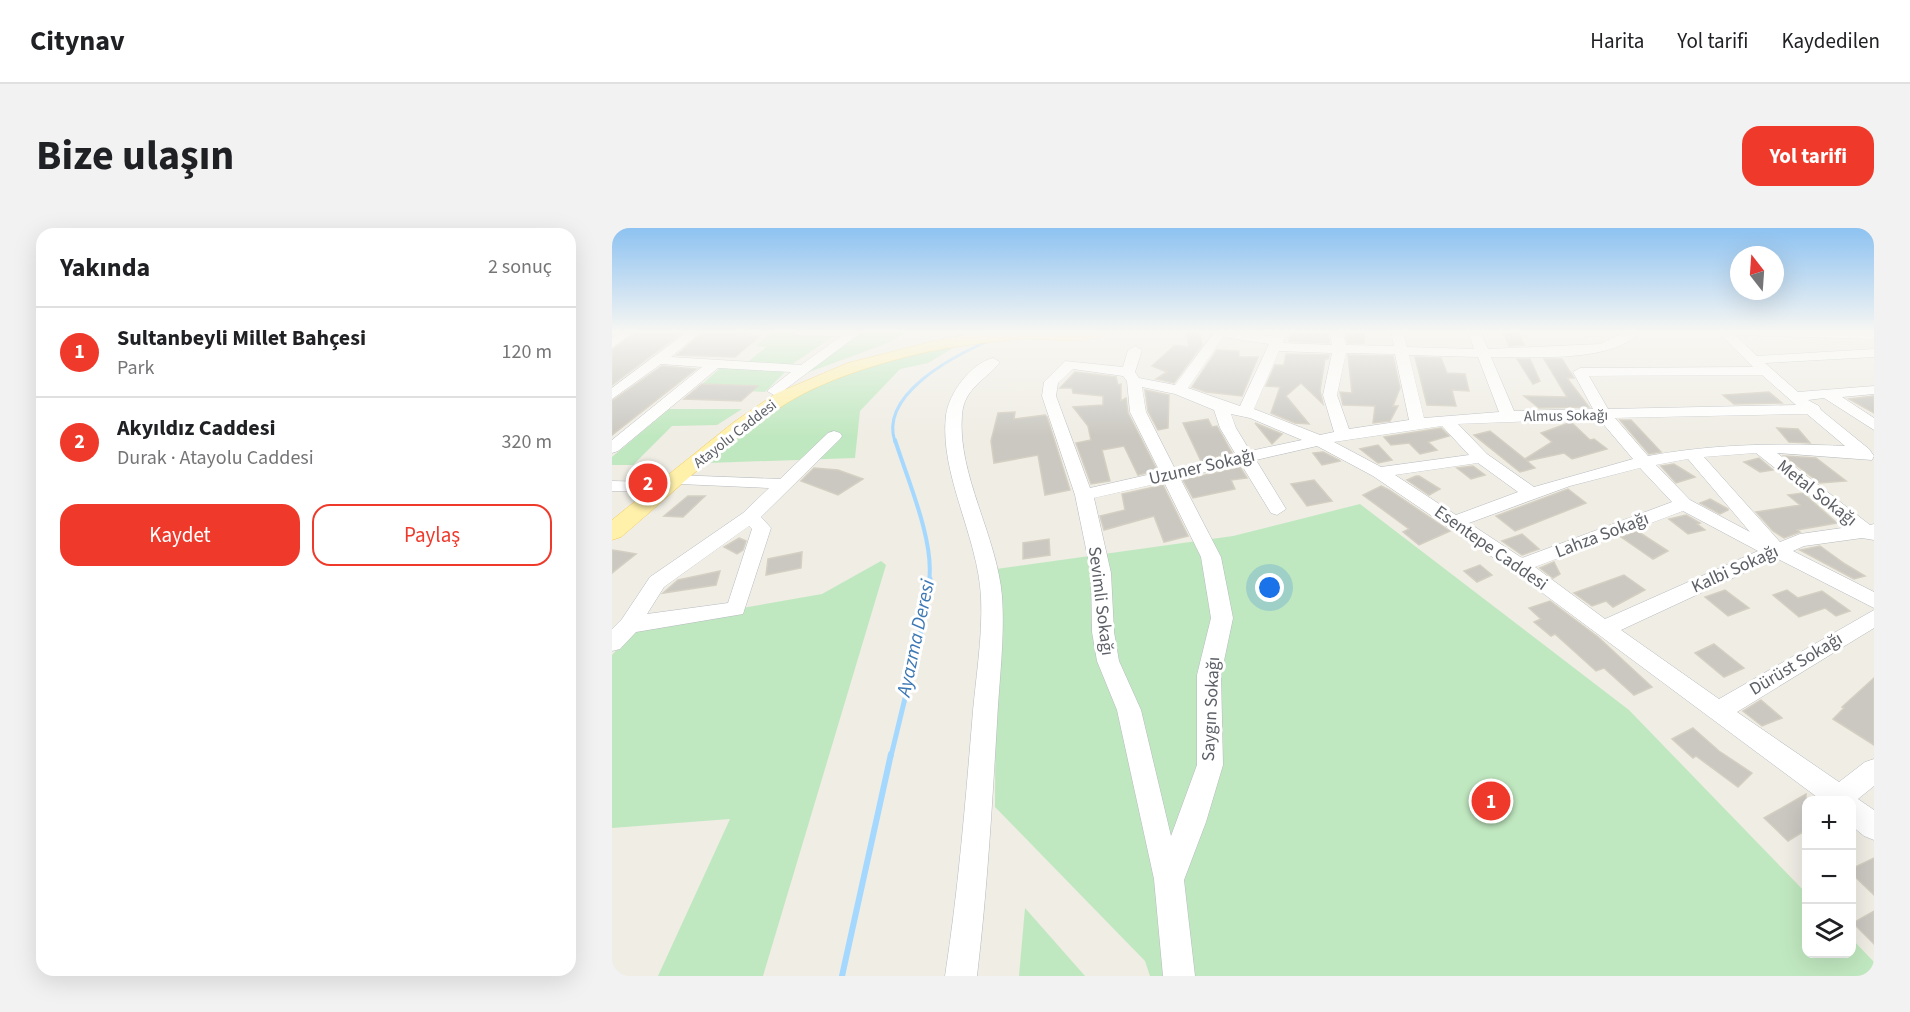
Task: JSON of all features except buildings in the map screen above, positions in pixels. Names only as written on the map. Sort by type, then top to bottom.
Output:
[{"type":"main road","name":"Atayolu Caddesi","points":[[612,516],[774,391],[840,366]]},
{"type":"main road","name":"Atayolu Caddesi","points":[[612,532],[680,479],[741,426],[782,398],[861,366]]},
{"type":"street","points":[[612,395],[650,366]]},
{"type":"street","points":[[612,448],[713,366]]},
{"type":"street","points":[[749,366],[805,369]]},
{"type":"street","name":"Atayolu Caddesi","points":[[774,391],[809,366]]},
{"type":"street","points":[[961,976],[974,882],[990,634],[991,582],[983,539],[957,462],[952,418],[953,406],[971,378],[988,366]]},
{"type":"street","name":"Sevimli Sokağı","points":[[1068,366],[1051,382],[1049,396],[1084,495],[1101,573],[1103,632],[1108,661],[1129,710],[1153,820],[1169,880]]},
{"type":"street","name":"Esentepe Caddesi","points":[[1080,366],[1131,376],[1179,390],[1221,407],[1245,412],[1320,441],[1379,472],[1520,566],[1603,629],[1836,796]]},
{"type":"street","points":[[1131,376],[1133,366]]},
{"type":"street","points":[[1179,390],[1197,366]]},
{"type":"street","points":[[1245,412],[1266,366]]},
{"type":"street","points":[[1336,366],[1330,395],[1344,435]]},
{"type":"street","points":[[1405,366],[1418,423]]},
{"type":"street","points":[[1488,366],[1508,416]]},
{"type":"street","points":[[1759,366],[1814,409],[1868,457]]},
{"type":"street","points":[[1765,371],[1580,372],[1604,415],[1642,460],[1684,504],[1762,546],[1776,550],[1874,601]]},
{"type":"street","points":[[612,375],[638,375]]},
{"type":"street","name":"Saygın Sokağı","points":[[1131,376],[1138,412],[1211,557],[1222,618],[1209,675],[1210,765],[1192,822],[1169,880],[1179,976]]},
{"type":"street","points":[[1798,396],[1874,390]]},
{"type":"street","points":[[1826,393],[1874,425]]},
{"type":"street","points":[[1221,407],[1228,428],[1277,509]]},
{"type":"street","name":"Almus Sokağı","points":[[1320,441],[1344,435],[1445,420],[1508,416],[1814,409]]},
{"type":"street","points":[[1445,420],[1481,458],[1530,492]]},
{"type":"street","points":[[612,642],[630,625],[657,582],[750,517],[834,436]]},
{"type":"street","name":"Uzuner Sokağı","points":[[1084,495],[1245,456],[1320,441]]},
{"type":"street","points":[[1455,522],[1530,492],[1642,460],[1691,453],[1760,448],[1868,457]]},
{"type":"street","name":"Metal Sokağı","points":[[1760,448],[1871,533]]},
{"type":"street","points":[[1691,453],[1776,550]]},
{"type":"street","points":[[1379,472],[1481,458]]},
{"type":"street","points":[[680,479],[785,484]]},
{"type":"street","points":[[612,486],[650,487]]},
{"type":"street","name":"Lahza Sokağı","points":[[1520,566],[1684,504]]},
{"type":"street","points":[[630,625],[736,609],[762,528],[750,517]]},
{"type":"street","name":"Kalbi Sokağı","points":[[1603,629],[1800,540],[1871,533]]},
{"type":"street","name":"Dürüst Sokağı","points":[[1718,711],[1874,618]]},
{"type":"street","points":[[1850,796],[1874,770]]},
{"type":"street","name":"Esentepe Caddesi","points":[[1856,812],[1874,827]]},
{"type":"green space","points":[[723,366],[791,366],[765,392],[698,388]]},
{"type":"green space","points":[[814,366],[826,366],[801,375]]},
{"type":"green space","points":[[914,366],[900,369],[860,411],[855,458],[707,463],[766,413],[813,388],[861,368]]},
{"type":"green space","points":[[669,409],[742,409],[717,425],[672,426],[633,465],[612,465],[612,457]]},
{"type":"green space","points":[[1360,504],[1629,710],[1802,889],[1802,958],[1856,958],[1856,943],[1874,962],[1874,976],[1150,976],[1145,961],[995,807],[996,569],[1233,536]]},
{"type":"green space","points":[[881,561],[886,565],[763,976],[658,976],[730,819],[612,828],[612,655],[639,626],[822,594]]},
{"type":"green space","points":[[1025,908],[1085,976],[1019,976]]},
{"type":"waterway","name":"Ayazma Deresi","points":[[895,442],[893,425],[898,409],[908,394],[922,380],[941,366]]},
{"type":"waterway","name":"Ayazma Deresi","points":[[895,440],[924,529],[930,565],[929,581]]},
{"type":"waterway","name":"Ayazma Deresi","points":[[891,756],[922,628],[930,579]]},
{"type":"waterway","name":"Ayazma Deresi","points":[[842,976],[891,754]]},
{"type":"place","name":"Akyıldız Caddesi","points":[[648,483]]},
{"type":"place","name":"Sultanbeyli Millet Bahçesi","points":[[1491,801]]}]
